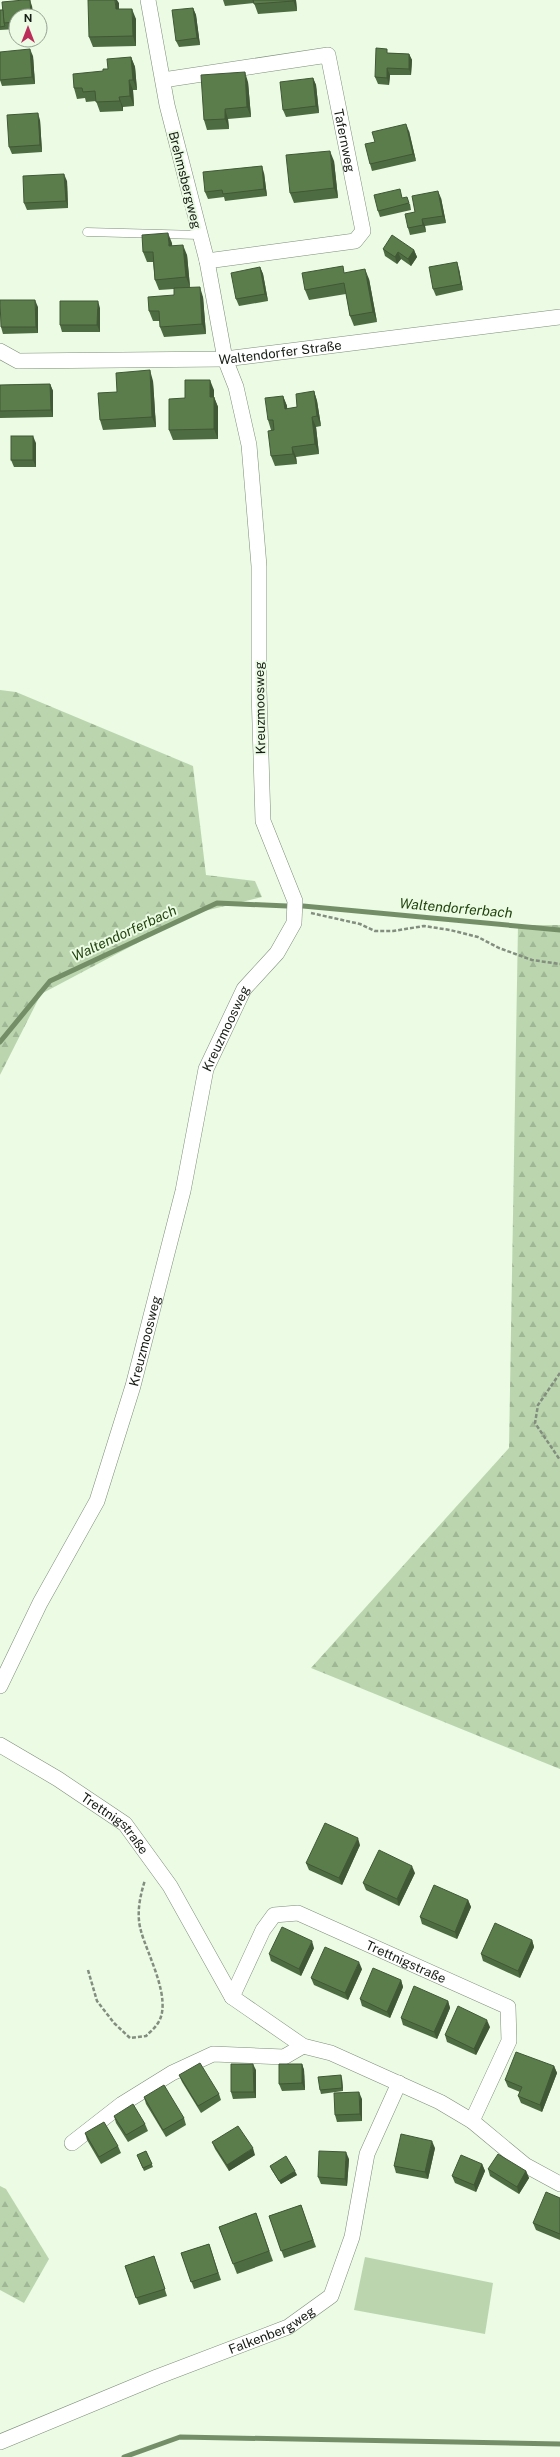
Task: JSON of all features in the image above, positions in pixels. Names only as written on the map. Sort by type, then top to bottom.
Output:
[{"type":"street","name":"Brehmsbergweg","points":[[148,0],[163,80],[199,235],[207,261],[225,360]]},
{"type":"street","name":"Tafernweg","points":[[163,80],[328,55],[363,231],[355,241],[207,261]]},
{"type":"street","name":"Waltendorfer Straße","points":[[0,351],[18,361],[225,360],[560,317]]},
{"type":"street","name":"Kreuzmoosweg","points":[[0,1686],[40,1603],[97,1501],[137,1371],[183,1191],[206,1070],[244,989],[277,953],[294,923],[295,901],[264,821],[259,691],[259,566],[249,445],[236,387],[225,360]]},
{"type":"street","name":"Trettnigstraße","points":[[0,1745],[58,1779],[125,1824],[170,1886],[232,1997],[303,2046],[331,2053],[440,2102],[472,2121],[525,2165],[560,2184]]},
{"type":"street","name":"Trettnigstraße","points":[[232,1997],[263,1930],[274,1915],[298,1913],[508,2007],[509,2041],[472,2121]]},
{"type":"street","points":[[72,2143],[141,2092],[172,2073],[213,2054],[284,2057],[303,2046]]},
{"type":"street","name":"Falkenbergweg","points":[[0,2442],[156,2377],[288,2327],[331,2296],[352,2237],[367,2154],[399,2083]]},
{"type":"lane","points":[[87,232],[199,235]]},
{"type":"path","points":[[294,923],[313,912],[360,924],[375,931],[393,931],[424,926],[450,930],[478,937],[499,948],[532,960],[560,964]]},
{"type":"path","points":[[560,1373],[538,1405],[535,1423],[560,1460]]},
{"type":"path","points":[[88,1970],[97,2002],[114,2023],[130,2038],[146,2036],[159,2022],[163,2000],[153,1962],[140,1930],[139,1898],[152,1861]]},
{"type":"green space","points":[[0,690],[16,692],[193,766],[206,875],[255,881],[262,897],[192,914],[41,994],[0,1075]]},
{"type":"green space","points":[[518,925],[560,925],[560,1769],[311,1668],[509,1448]]},
{"type":"green space","points":[[0,2186],[6,2189],[49,2259],[24,2303],[0,2290]]},
{"type":"green space","points":[[365,2257],[493,2283],[485,2334],[354,2310]]},
{"type":"building","points":[[30,0],[30,8],[8,8],[8,23],[4,23],[2,2]]},
{"type":"building","points":[[88,0],[115,0],[116,9],[132,9],[133,36],[89,37]]},
{"type":"building","points":[[253,0],[293,0],[293,1],[254,4]]},
{"type":"building","points":[[193,8],[197,38],[176,41],[172,10]]},
{"type":"building","points":[[0,10],[3,10],[5,26],[0,27]]},
{"type":"building","points":[[376,48],[387,49],[387,53],[409,54],[409,69],[387,68],[387,78],[375,77]]},
{"type":"building","points":[[30,49],[32,77],[0,80],[0,52]]},
{"type":"building","points":[[131,57],[133,80],[129,80],[130,96],[119,97],[120,101],[96,102],[95,91],[83,92],[82,88],[74,88],[73,74],[103,71],[103,69],[108,69],[107,59]]},
{"type":"building","points":[[245,72],[247,107],[225,109],[225,119],[204,120],[201,75]]},
{"type":"building","points":[[313,78],[316,106],[283,110],[280,82]]},
{"type":"building","points":[[38,113],[40,145],[9,147],[7,115]]},
{"type":"building","points":[[406,124],[413,154],[370,164],[365,144],[375,142],[372,132]]},
{"type":"building","points":[[330,151],[334,188],[290,193],[286,155]]},
{"type":"building","points":[[262,166],[264,189],[223,194],[222,190],[205,192],[203,172]]},
{"type":"building","points":[[64,174],[66,201],[24,203],[23,176]]},
{"type":"building","points":[[400,189],[402,198],[407,197],[409,203],[378,211],[374,195]]},
{"type":"building","points":[[438,191],[443,216],[422,219],[423,225],[408,228],[405,214],[415,212],[412,196]]},
{"type":"building","points":[[168,233],[169,246],[183,245],[186,277],[155,280],[153,252],[143,252],[142,235]]},
{"type":"building","points":[[392,235],[414,250],[408,259],[398,252],[395,257],[383,249]]},
{"type":"building","points":[[457,262],[461,284],[433,289],[429,267]]},
{"type":"building","points":[[343,266],[344,273],[365,269],[373,312],[350,316],[344,283],[305,290],[302,273]]},
{"type":"building","points":[[260,267],[265,294],[236,299],[231,273]]},
{"type":"building","points":[[200,287],[202,324],[160,327],[159,311],[149,311],[148,297],[174,295],[174,288]]},
{"type":"building","points":[[0,300],[35,300],[36,327],[1,327]]},
{"type":"building","points":[[60,301],[98,301],[97,325],[60,325]]},
{"type":"building","points":[[150,370],[152,417],[100,420],[98,393],[117,392],[116,373]]},
{"type":"building","points":[[185,380],[210,380],[210,397],[214,397],[214,429],[169,430],[169,399],[185,398]]},
{"type":"building","points":[[50,384],[51,410],[0,411],[0,385]]},
{"type":"building","points":[[314,391],[317,416],[312,417],[315,444],[292,447],[293,454],[271,456],[268,431],[274,430],[273,420],[268,420],[265,398],[283,396],[285,409],[297,407],[296,394]]},
{"type":"building","points":[[11,436],[33,436],[33,460],[11,460]]},
{"type":"building","points":[[325,1823],[358,1838],[339,1878],[306,1863]]},
{"type":"building","points":[[379,1850],[412,1866],[397,1899],[363,1883]]},
{"type":"building","points":[[434,1885],[468,1900],[455,1932],[420,1917]]},
{"type":"building","points":[[495,1923],[532,1940],[518,1971],[481,1954]]},
{"type":"building","points":[[282,1927],[312,1941],[299,1969],[269,1954]]},
{"type":"building","points":[[325,1947],[359,1962],[345,1993],[311,1978]]},
{"type":"building","points":[[373,1968],[401,1980],[387,2012],[360,1999]]},
{"type":"building","points":[[414,1986],[448,2001],[434,2032],[401,2018]]},
{"type":"building","points":[[458,2006],[487,2020],[474,2049],[445,2035]]},
{"type":"building","points":[[516,2052],[554,2066],[540,2105],[518,2096],[522,2087],[505,2080]]},
{"type":"building","points":[[200,2063],[219,2094],[198,2106],[179,2075]]},
{"type":"building","points":[[231,2064],[253,2064],[254,2092],[231,2092]]},
{"type":"building","points":[[279,2064],[302,2064],[302,2083],[279,2084]]},
{"type":"building","points":[[341,2075],[342,2088],[320,2090],[318,2077]]},
{"type":"building","points":[[164,2085],[184,2118],[163,2130],[144,2097]]},
{"type":"building","points":[[359,2092],[360,2114],[335,2115],[334,2093]]},
{"type":"building","points":[[133,2104],[145,2124],[126,2135],[114,2116]]},
{"type":"building","points":[[104,2122],[118,2146],[99,2157],[85,2133]]},
{"type":"building","points":[[238,2126],[253,2148],[227,2165],[212,2142]]},
{"type":"building","points":[[401,2134],[432,2141],[425,2172],[394,2166]]},
{"type":"building","points":[[146,2151],[152,2164],[143,2168],[137,2155]]},
{"type":"building","points":[[319,2151],[346,2152],[345,2179],[318,2177]]},
{"type":"building","points":[[498,2154],[526,2171],[517,2187],[488,2169]]},
{"type":"building","points":[[461,2155],[482,2164],[474,2185],[452,2176]]},
{"type":"building","points":[[286,2156],[295,2171],[279,2181],[270,2166]]},
{"type":"building","points":[[546,2192],[560,2198],[560,2234],[533,2223]]},
{"type":"building","points":[[301,2205],[313,2240],[281,2251],[269,2216]]},
{"type":"building","points":[[256,2213],[269,2251],[233,2264],[219,2227]]},
{"type":"building","points":[[209,2244],[218,2273],[191,2282],[181,2253]]},
{"type":"building","points":[[154,2256],[165,2289],[136,2298],[125,2266]]},
{"type":"waterway","name":"Waltendorferbach","points":[[0,1042],[50,981],[217,903],[287,906]]},
{"type":"waterway","name":"Waltendorferbach","points":[[303,906],[560,930]]},
{"type":"waterway","points":[[124,2457],[180,2437],[560,2444]]}]
